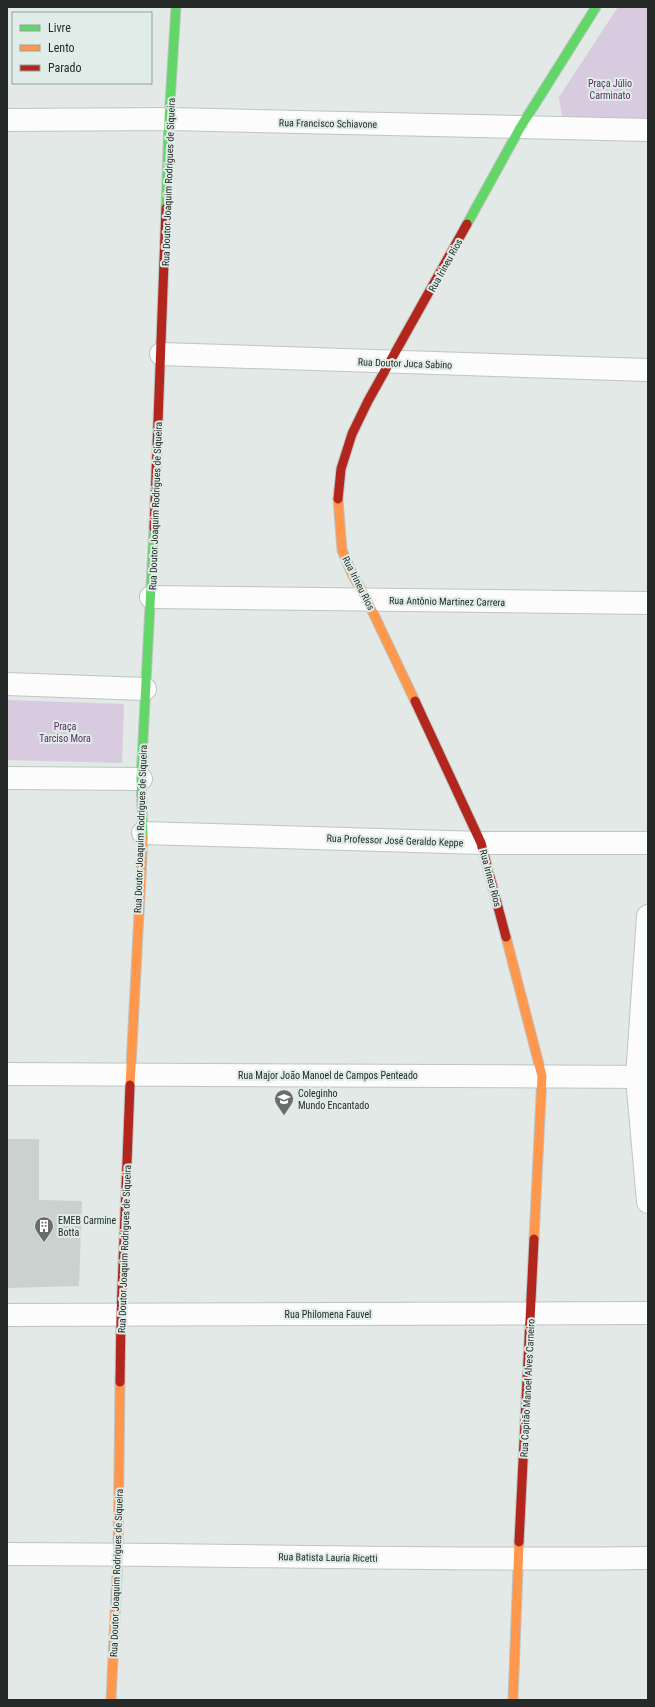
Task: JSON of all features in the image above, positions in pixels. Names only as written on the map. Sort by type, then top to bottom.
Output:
[{"type":"street","name":"Rua Doutor Joaquim Rodrigues de Siqueira","points":[[112,1700],[118,1554],[122,1315],[130,1073],[143,833],[141,779],[151,597],[169,119],[176,7]]},
{"type":"street","name":"Rua Irineu Rios","points":[[542,1076],[481,843],[368,600],[352,576],[342,550],[337,504],[342,469],[352,434],[368,401],[520,128],[596,7]]},
{"type":"street","name":"Rua Francisco Schiavone","points":[[7,120],[169,119],[648,130]]},
{"type":"street","name":"Rua Doutor Juca Sabino","points":[[161,354],[648,370]]},
{"type":"street","name":"Rua Antônio Martinez Carrera","points":[[151,597],[648,603]]},
{"type":"street","points":[[7,684],[145,689]]},
{"type":"street","points":[[7,778],[141,779]]},
{"type":"street","name":"Rua Professor José Geraldo Keppe","points":[[143,833],[481,843],[648,844]]},
{"type":"street","points":[[647,1201],[643,1077],[648,916]]},
{"type":"street","name":"Rua Major João Manoel de Campos Penteado","points":[[7,1074],[130,1073],[643,1077]]},
{"type":"street","name":"Rua Capitão Manoel Alves Carneiro","points":[[513,1700],[518,1560],[542,1076]]},
{"type":"street","name":"Rua Philomena Fauvel","points":[[7,1315],[648,1313]]},
{"type":"street","name":"Rua Batista Lauria Ricetti","points":[[7,1554],[118,1554],[518,1560],[648,1558]]},
{"type":"green space","name":"Praça Júlio Carminato","points":[[618,7],[648,7],[648,128],[565,123],[561,112],[559,97]]},
{"type":"green space","name":"Praça Tarciso Mora","points":[[7,700],[124,704],[122,763],[7,760]]},
{"type":"building","name":"EMEB Carmine Botta","points":[[7,1139],[39,1139],[39,1200],[82,1201],[79,1286],[7,1288]]},
{"type":"traffic: fast","points":[[166,208],[169,119],[176,7]]},
{"type":"traffic: fast","points":[[467,224],[520,128],[596,7]]},
{"type":"traffic: fast","points":[[143,838],[141,779],[154,528]]},
{"type":"traffic: slow","points":[[338,499],[342,550],[353,576],[367,600],[415,701]]},
{"type":"traffic: slow","points":[[130,1085],[143,838]]},
{"type":"traffic: slow","points":[[506,937],[542,1076],[534,1239]]},
{"type":"traffic: slow","points":[[111,1700],[118,1554],[120,1382]]},
{"type":"traffic: slow","points":[[513,1700],[519,1542]]},
{"type":"traffic: jam","points":[[154,528],[166,208]]},
{"type":"traffic: jam","points":[[338,499],[341,469],[352,434],[368,401],[467,224]]},
{"type":"traffic: jam","points":[[415,701],[481,843],[506,937]]},
{"type":"traffic: jam","points":[[120,1382],[121,1315],[130,1085]]},
{"type":"traffic: jam","points":[[519,1542],[534,1239]]},
{"type":"place","name":"Coleginho Mundo Encantado","points":[[284,1116]]},
{"type":"place","name":"EMEB Carmine Botta","points":[[44,1243]]}]
